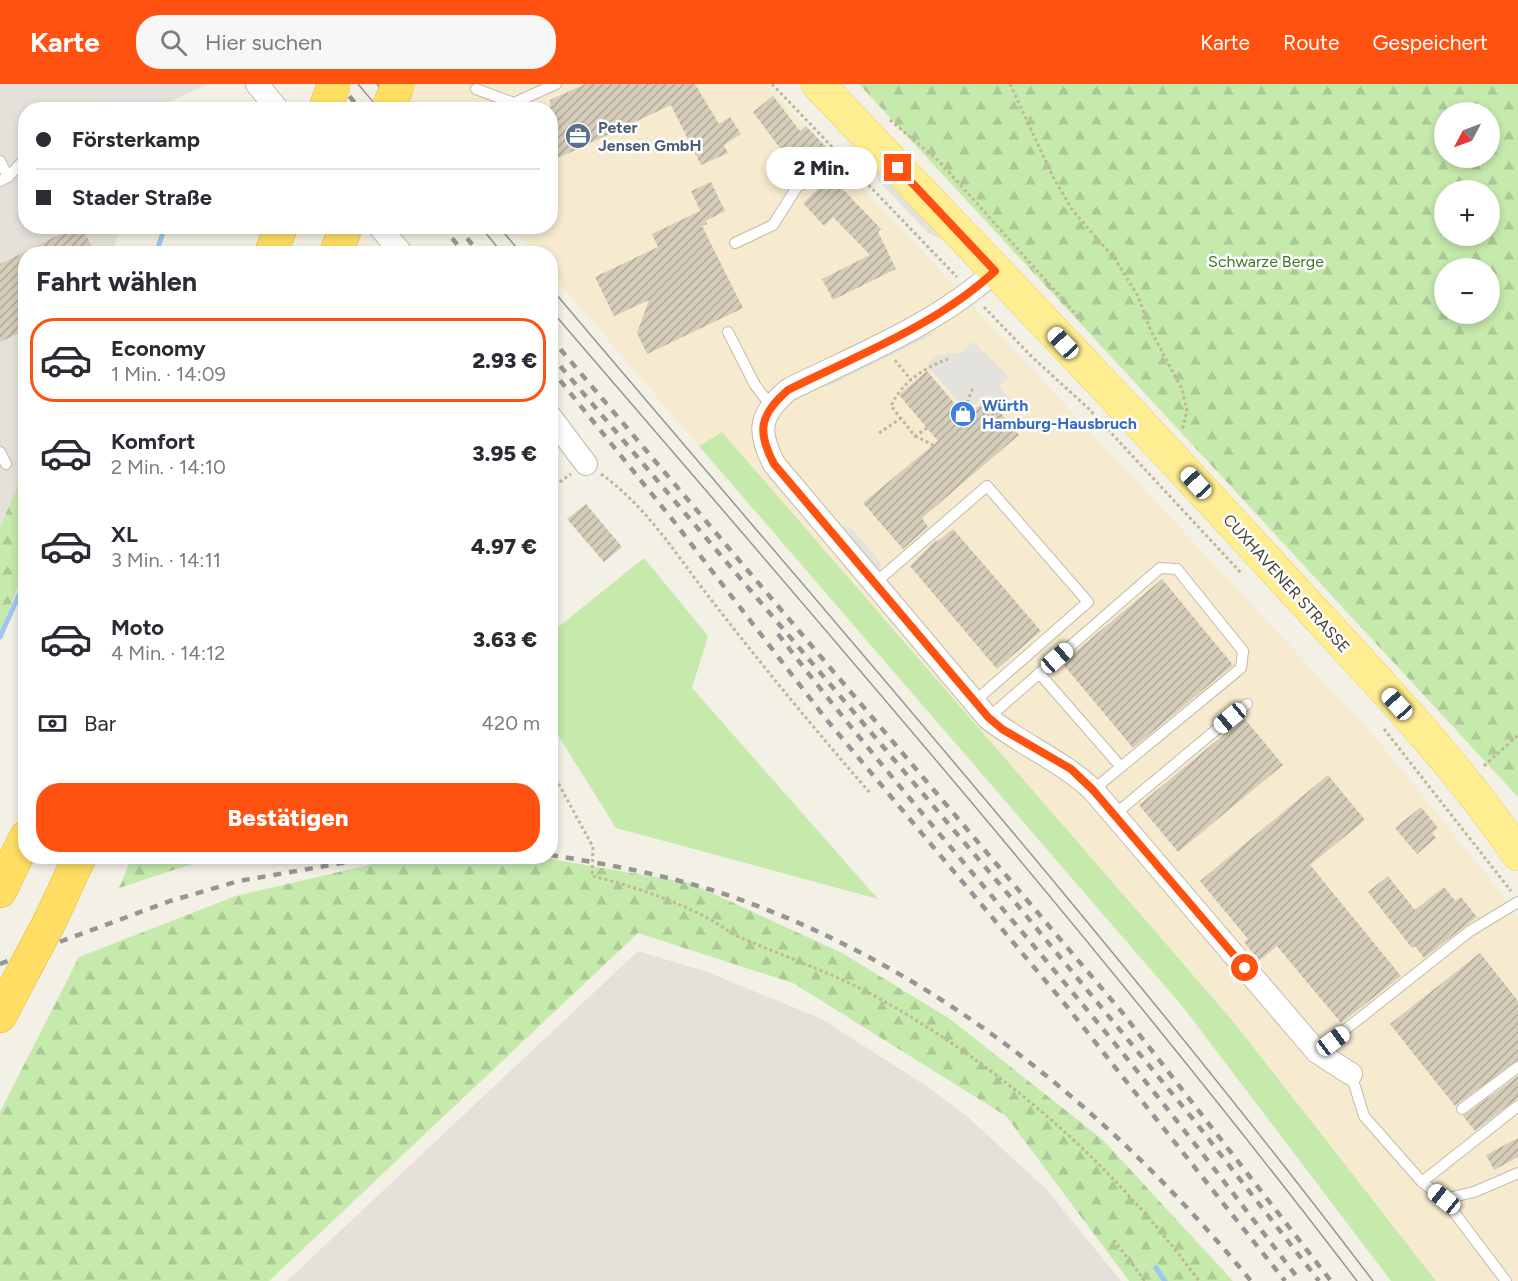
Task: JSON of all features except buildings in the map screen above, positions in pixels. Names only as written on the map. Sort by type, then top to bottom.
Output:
[{"type":"highway","points":[[328,102],[334,84]]},
{"type":"highway","points":[[391,102],[398,84]]},
{"type":"highway","points":[[0,891],[18,854]]},
{"type":"highway","points":[[0,1016],[50,921],[76,864]]},
{"type":"main road","name":"CUXHAVENER STRASSE","points":[[818,84],[1164,450],[1341,642],[1464,782],[1518,854]]},
{"type":"street","points":[[257,84],[272,102]]},
{"type":"street","points":[[386,234],[395,246]]},
{"type":"street","points":[[995,271],[970,293],[939,314],[788,390],[771,406],[762,429],[764,445],[774,464],[981,710],[1002,729],[1071,769],[1093,790],[1317,1052],[1351,1074]]},
{"type":"street","points":[[558,427],[586,464]]},
{"type":"lane","points":[[518,102],[556,84]]},
{"type":"lane","points":[[476,89],[509,102]]},
{"type":"lane","points":[[735,243],[773,225],[797,187],[876,145]]},
{"type":"lane","points":[[0,161],[4,179]]},
{"type":"lane","points":[[4,179],[18,166]]},
{"type":"lane","points":[[728,332],[755,385],[771,406]]},
{"type":"lane","points":[[0,452],[6,464]]},
{"type":"lane","points":[[875,583],[987,486],[1088,602],[981,710]]},
{"type":"lane","points":[[981,710],[1039,673],[1161,568],[1177,569],[1243,651],[1241,668],[1093,790]]},
{"type":"lane","points":[[1039,673],[1121,766]]},
{"type":"lane","points":[[1114,815],[1247,704]]},
{"type":"lane","points":[[1317,1052],[1470,931],[1518,901]]},
{"type":"lane","points":[[1462,1109],[1518,1066]]},
{"type":"lane","points":[[1351,1074],[1364,1116],[1422,1182],[1444,1199],[1506,1281]]},
{"type":"lane","points":[[1422,1182],[1518,1106]]},
{"type":"lane","points":[[1444,1199],[1474,1192],[1518,1173]]},
{"type":"path","points":[[772,84],[945,263],[970,293],[1032,357],[1088,408],[1245,578]]},
{"type":"path","points":[[1010,84],[1053,177],[1073,211],[1115,259],[1138,296],[1150,329],[1182,389],[1186,400],[1186,423],[1179,435],[1164,450]]},
{"type":"path","points":[[933,445],[915,436],[891,406],[897,393],[924,369],[948,359]]},
{"type":"path","points":[[963,414],[973,387]]},
{"type":"path","points":[[879,433],[900,419]]},
{"type":"path","points":[[915,436],[927,428]]},
{"type":"path","points":[[586,464],[618,486],[652,520],[781,691],[871,794]]},
{"type":"path","points":[[1382,725],[1391,740],[1518,901]]},
{"type":"path","points":[[1464,782],[1518,735]]},
{"type":"path","points":[[558,782],[592,847],[592,876],[634,888],[710,919],[740,937],[869,993],[914,1019],[994,1073],[1055,1122],[1108,1172],[1153,1221],[1199,1281]]},
{"type":"path","points":[[1114,1240],[1145,1281]]},
{"type":"shaded area","points":[[0,84],[208,84],[168,102],[18,102],[18,234],[118,234],[114,246],[18,246],[18,484],[0,528]]},
{"type":"shaded area","points":[[93,84],[208,84],[168,102],[101,102]]},
{"type":"shaded area","points":[[389,84],[766,84],[1377,739],[1502,894],[1518,918],[1518,1281],[1436,1281],[1232,1020],[722,432],[699,446],[558,281],[558,246],[528,246],[517,234],[558,234],[558,102],[405,102]]},
{"type":"shaded area","points":[[874,168],[942,239],[928,233],[878,180]]},
{"type":"shaded area","points":[[929,328],[932,335],[829,386],[816,384]]},
{"type":"shaded area","points":[[973,342],[1009,377],[999,386],[1010,400],[1000,407],[989,394],[976,404],[959,402],[927,365],[937,355],[960,353]]},
{"type":"shaded area","points":[[841,526],[850,527],[881,563],[880,572]]},
{"type":"shaded area","points":[[638,951],[707,972],[820,1018],[928,1087],[969,1118],[1046,1189],[1121,1281],[287,1281]]},
{"type":"green space","name":"Schwarze Berge","points":[[859,84],[1518,84],[1518,797]]},
{"type":"green space","points":[[722,432],[1232,1020],[1436,1281],[1391,1281],[1183,1007],[699,446]]},
{"type":"green space","points":[[18,484],[18,587],[0,632],[0,528]]},
{"type":"green space","points":[[644,558],[708,636],[692,688],[878,899],[616,828],[558,735],[558,627]]},
{"type":"green space","points":[[558,860],[690,883],[842,953],[950,1019],[1103,1140],[1233,1281],[1129,1281],[1006,1116],[793,983],[638,933],[269,1281],[0,1281],[0,1112],[79,957],[236,896],[373,864],[558,864]]},
{"type":"green space","points":[[129,864],[192,864],[119,888]]},
{"type":"waterway","points":[[159,246],[162,234]]},
{"type":"waterway","points":[[0,637],[18,597]]},
{"type":"waterway","points":[[1156,1268],[1165,1281]]},
{"type":"tram line","points":[[358,84],[373,102]]},
{"type":"tram line","points":[[377,84],[392,102]]},
{"type":"tram line","points":[[487,234],[496,246]]},
{"type":"tram line","points":[[505,234],[515,246]]},
{"type":"tram line","points":[[558,296],[1072,903],[1174,1028],[1373,1281]]},
{"type":"tram line","points":[[558,318],[961,789],[1162,1033],[1357,1281]]},
{"type":"railway","points":[[320,84],[335,102]]},
{"type":"railway","points":[[339,84],[354,102]]},
{"type":"railway","points":[[449,234],[458,246]]},
{"type":"railway","points":[[464,234],[473,246]]},
{"type":"railway","points":[[558,346],[1121,1011],[1331,1281]]},
{"type":"railway","points":[[558,363],[1019,907],[1193,1119],[1319,1281]]},
{"type":"railway","points":[[558,378],[672,519],[826,719],[1064,1003],[1285,1281]]},
{"type":"railway","points":[[778,634],[889,773],[1135,1069],[1300,1281]]},
{"type":"railway","points":[[558,856],[644,872],[736,898],[811,929],[884,965],[953,1007],[1019,1055],[1082,1106],[1142,1161],[1251,1281]]},
{"type":"railway","points":[[0,964],[170,901],[239,881],[336,864]]},
{"type":"place","name":"Peter Jensen GmbH","points":[[578,136]]},
{"type":"place","name":"Würth Hamburg-Hausbruch","points":[[963,414]]},
{"type":"route","points":[[898,168],[995,271],[970,293],[939,314],[788,390],[776,400],[766,414],[762,429],[764,445],[774,464],[974,702],[1002,729],[1071,769],[1093,790],[1245,968]]}]
